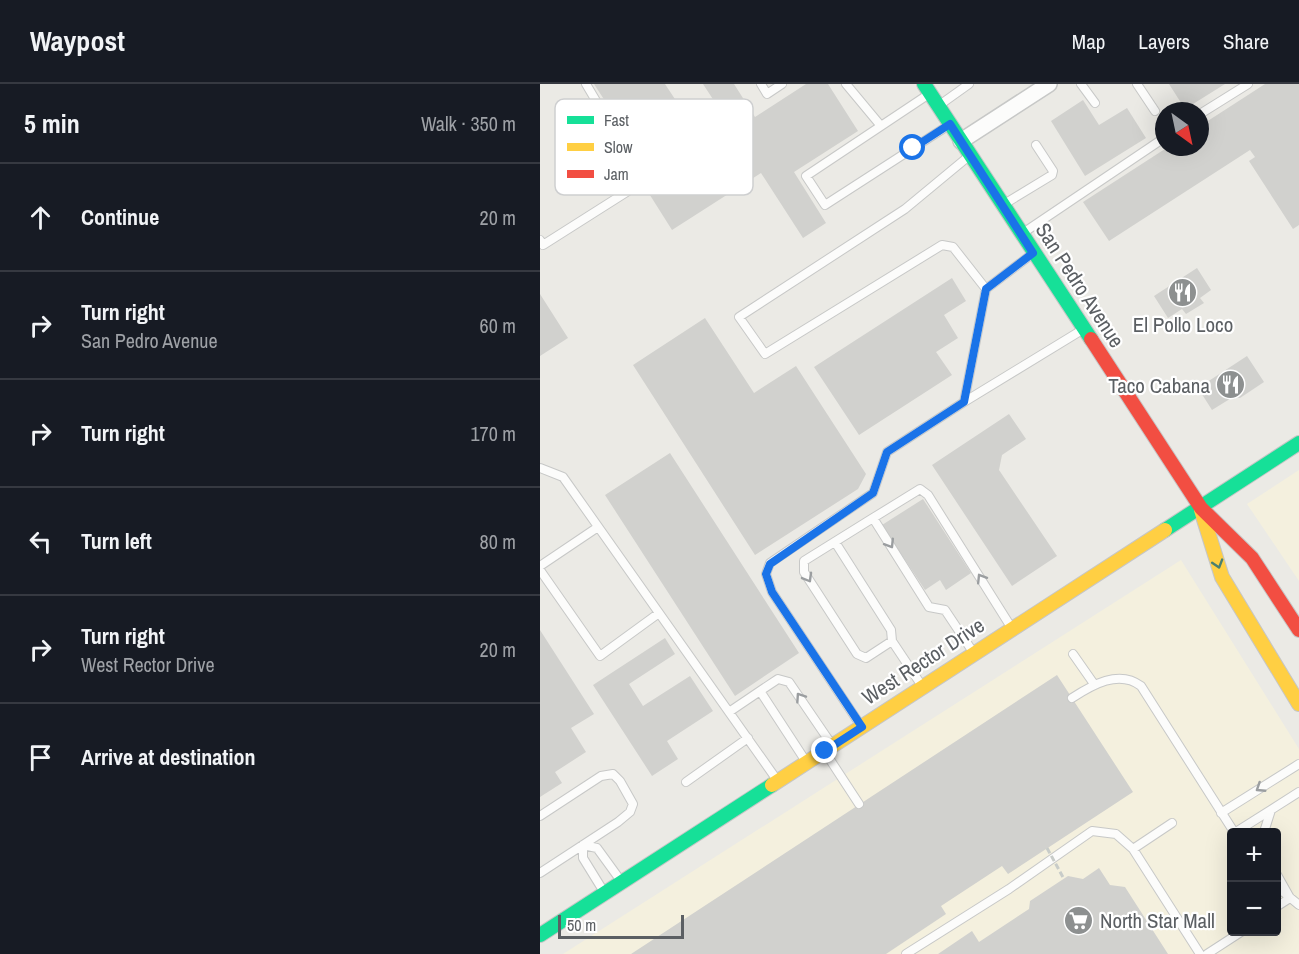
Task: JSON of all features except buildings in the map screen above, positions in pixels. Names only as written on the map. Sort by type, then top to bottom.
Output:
[{"type":"street","points":[[961,141],[1049,84]]},
{"type":"street","name":"San Pedro Avenue","points":[[927,88],[1201,508],[1252,558],[1299,630]]},
{"type":"street","name":"West Rector Drive","points":[[540,935],[1299,443]]},
{"type":"street","name":"San Pedro Avenue","points":[[1201,508],[1222,577],[1299,704]]},
{"type":"lane","points":[[586,84],[595,99]]},
{"type":"lane","points":[[761,84],[767,94],[782,84]]},
{"type":"lane","points":[[846,84],[881,126]]},
{"type":"lane","points":[[938,106],[969,84]]},
{"type":"lane","points":[[1082,84],[1095,103]]},
{"type":"lane","points":[[1137,84],[1155,111]]},
{"type":"lane","points":[[1209,108],[1248,84]]},
{"type":"lane","points":[[927,88],[881,126],[806,176],[825,206],[950,124]]},
{"type":"lane","points":[[1021,234],[1155,144]]},
{"type":"lane","points":[[1003,205],[1052,175],[1053,171],[1036,145]]},
{"type":"lane","points":[[970,155],[905,208],[739,317],[765,354],[942,245],[953,247],[986,289]]},
{"type":"lane","points":[[540,240],[543,245],[622,195]]},
{"type":"lane","points":[[964,402],[986,289],[1033,253]]},
{"type":"lane","points":[[862,727],[772,592],[766,574],[770,564],[873,493],[887,452],[1083,329]]},
{"type":"lane","points":[[540,468],[563,477],[778,781]]},
{"type":"lane","points":[[892,641],[866,658],[857,654],[802,566],[804,561],[920,489],[934,504],[1012,628]]},
{"type":"lane","points":[[873,518],[929,607],[945,610],[974,653]]},
{"type":"lane","points":[[598,527],[540,568],[600,656],[659,613]]},
{"type":"lane","points":[[835,542],[891,630],[892,641],[922,687]]},
{"type":"lane","points":[[1073,654],[1094,684]]},
{"type":"lane","points":[[1072,698],[1094,684],[1122,678],[1134,680],[1141,686],[1232,828]]},
{"type":"lane","points":[[729,712],[778,679],[789,682],[829,748],[859,804]]},
{"type":"lane","points":[[760,691],[807,762]]},
{"type":"lane","points":[[686,782],[748,738]]},
{"type":"lane","points":[[1221,813],[1299,764]]},
{"type":"lane","points":[[540,816],[601,776],[613,774],[620,781],[633,804],[630,812],[540,873]]},
{"type":"lane","points":[[1241,828],[1299,792]]},
{"type":"lane","points":[[1265,828],[1270,810]]},
{"type":"lane","points":[[1133,849],[1172,823]]},
{"type":"lane","points":[[906,954],[1009,889],[1092,831],[1116,834],[1133,849],[1200,954]]},
{"type":"lane","points":[[583,845],[597,848],[621,882]]},
{"type":"lane","points":[[583,845],[583,858],[605,893]]},
{"type":"lane","points":[[1281,882],[1290,898]]},
{"type":"lane","points":[[1281,890],[1299,905]]},
{"type":"lane","points":[[1281,904],[1290,898]]},
{"type":"lane","points":[[1207,954],[1235,936]]},
{"type":"path","points":[[1047,848],[1064,879]]},
{"type":"shaded area","points":[[1299,470],[1299,581],[1247,504]]},
{"type":"shaded area","points":[[1181,560],[1299,749],[1299,954],[563,954]]},
{"type":"traffic: fast","points":[[924,84],[1091,339]]},
{"type":"traffic: fast","points":[[1165,530],[1299,443]]},
{"type":"traffic: fast","points":[[540,935],[772,785]]},
{"type":"traffic: slow","points":[[1201,510],[1222,577],[1299,704]]},
{"type":"traffic: slow","points":[[772,785],[1165,530]]},
{"type":"traffic: jam","points":[[1091,339],[1201,508],[1252,558],[1299,630]]},
{"type":"place","name":"El Pollo Loco","points":[[1183,293]]},
{"type":"place","name":"Taco Cabana","points":[[1231,385]]},
{"type":"place","name":"North Star Mall","points":[[1079,920]]},
{"type":"route","points":[[825,751],[862,727],[772,592],[766,574],[770,564],[873,493],[887,452],[964,402],[986,289],[1033,253],[950,124],[913,148]]}]
